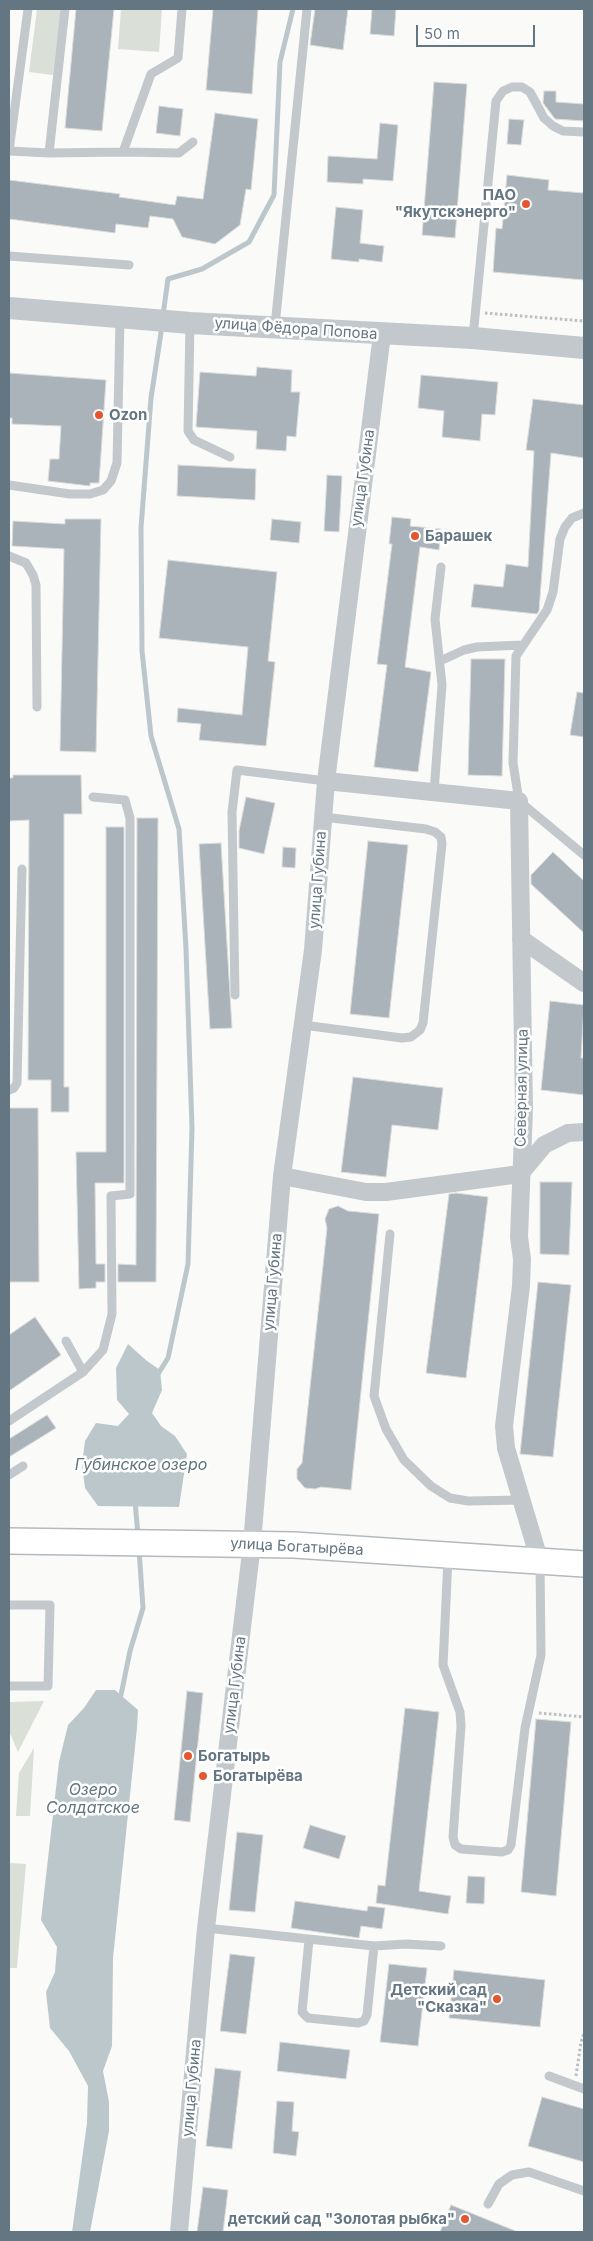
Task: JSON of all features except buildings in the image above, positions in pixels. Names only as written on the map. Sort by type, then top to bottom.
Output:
[{"type":"main road","name":"улица Богатырёва","points":[[9,1541],[252,1544],[584,1564]]},
{"type":"street","name":"улица Фёдора Попова","points":[[9,308],[172,322],[276,326],[382,334],[473,338],[584,348]]},
{"type":"street","name":"улица Губина","points":[[179,2232],[206,1928],[252,1544],[282,1176],[313,950],[326,781],[382,334]]},
{"type":"street","points":[[326,781],[519,800]]},
{"type":"street","name":"Северная улица","points":[[519,800],[524,1109],[519,1238],[522,1259],[522,1286],[504,1426],[506,1448],[540,1562]]},
{"type":"street","points":[[521,939],[584,983]]},
{"type":"street","points":[[282,1176],[366,1192],[386,1192],[520,1174],[544,1145],[568,1134],[584,1132]]},
{"type":"lane","points":[[28,9],[9,150],[49,153],[179,153],[193,142]]},
{"type":"lane","points":[[49,153],[65,9]]},
{"type":"lane","points":[[123,152],[151,74],[178,58],[182,9]]},
{"type":"lane","points":[[276,326],[307,9]]},
{"type":"lane","points":[[473,338],[496,101],[503,91],[512,87],[522,87],[530,92],[544,118],[553,126],[563,131],[584,132]]},
{"type":"lane","points":[[9,256],[129,265]]},
{"type":"lane","points":[[9,485],[70,494],[90,494],[103,490],[111,481],[117,463],[120,318]]},
{"type":"lane","points":[[172,322],[188,431],[194,440],[230,457]]},
{"type":"lane","points":[[584,513],[572,518],[565,527],[560,539],[553,592],[547,610],[516,656],[514,668],[513,763],[519,800],[584,855]]},
{"type":"lane","points":[[9,556],[26,563],[36,585],[37,707]]},
{"type":"lane","points":[[434,792],[442,685],[435,618],[440,567]]},
{"type":"lane","points":[[440,661],[477,647],[522,645]]},
{"type":"lane","points":[[235,995],[232,812],[237,770],[326,781]]},
{"type":"lane","points":[[9,1421],[83,1372],[103,1350],[112,1314],[111,1196],[130,1194],[130,818],[125,800],[93,797]]},
{"type":"lane","points":[[302,1026],[402,1038],[412,1037],[420,1030],[423,1023],[442,844],[441,837],[435,832],[426,829],[323,817]]},
{"type":"lane","points":[[9,1090],[14,1088],[17,1083],[22,869]]},
{"type":"lane","points":[[390,1234],[374,1396],[386,1429],[404,1460],[430,1486],[450,1498],[468,1501],[521,1500]]},
{"type":"lane","points":[[66,1341],[83,1372]]},
{"type":"lane","points":[[9,1475],[23,1466]]},
{"type":"lane","points":[[448,1555],[443,1664],[460,1712],[461,1726],[453,1837],[455,1845],[461,1849],[502,1852],[508,1850],[511,1844],[528,1712],[540,1655],[540,1562]]},
{"type":"lane","points":[[9,1605],[50,1605],[48,1686],[9,1686]]},
{"type":"lane","points":[[206,1928],[374,1946],[406,1944],[441,1946]]},
{"type":"lane","points":[[309,1940],[302,2012],[308,2018],[358,2023],[364,2021],[366,2015],[374,1946]]},
{"type":"lane","points":[[549,2076],[584,2089]]},
{"type":"lane","points":[[488,2204],[499,2184],[512,2175],[529,2172],[584,2191]]},
{"type":"path","points":[[475,312],[584,321]]},
{"type":"path","points":[[528,1712],[584,1717]]},
{"type":"path","points":[[575,2086],[584,2033]]},
{"type":"shaded area","points":[[37,9],[61,9],[53,75],[29,72]]},
{"type":"shaded area","points":[[121,9],[162,9],[159,52],[118,49]]},
{"type":"shaded area","points":[[44,1701],[18,1752],[9,1731],[9,1702]]},
{"type":"shaded area","points":[[34,1748],[30,1816],[16,1816],[19,1773]]},
{"type":"shaded area","points":[[10,1863],[26,1864],[17,1968],[9,1968]]},
{"type":"water","name":"Губинское озеро","points":[[128,1344],[160,1370],[162,1390],[152,1413],[161,1426],[175,1436],[187,1454],[179,1507],[98,1506],[85,1488],[82,1464],[85,1441],[96,1423],[118,1426],[129,1414],[117,1400],[116,1368]]},
{"type":"water","name":"Озеро Солдатское","points":[[96,1690],[115,1690],[138,1710],[113,1958],[112,2046],[103,2071],[109,2102],[109,2131],[90,2232],[72,2232],[87,2123],[88,2086],[69,2051],[50,2028],[46,1992],[55,1972],[57,1947],[41,1920],[59,1762],[68,1725],[84,1708]]},
{"type":"waterway","points":[[163,315],[168,279],[202,269],[249,242],[274,195],[280,62],[293,9]]},
{"type":"waterway","points":[[158,1374],[168,1358],[188,1264],[192,1128],[186,949],[179,829],[151,736],[142,651],[141,528],[151,398],[162,326]]},
{"type":"waterway","points":[[135,1501],[138,1535]]},
{"type":"waterway","points":[[121,1695],[130,1651],[143,1608],[139,1549]]},
{"type":"place","name":"ПАО \"Якутскэнерго\"","points":[[526,204]]},
{"type":"place","name":"Ozon","points":[[99,415]]},
{"type":"place","name":"Барашек","points":[[415,536]]},
{"type":"place","name":"Богатырь","points":[[188,1756]]},
{"type":"place","name":"Богатырёва","points":[[203,1776]]},
{"type":"place","name":"Детский сад \"Сказка\"","points":[[497,1999]]},
{"type":"place","name":"детский сад \"Золотая рыбка\"","points":[[465,2219]]}]
